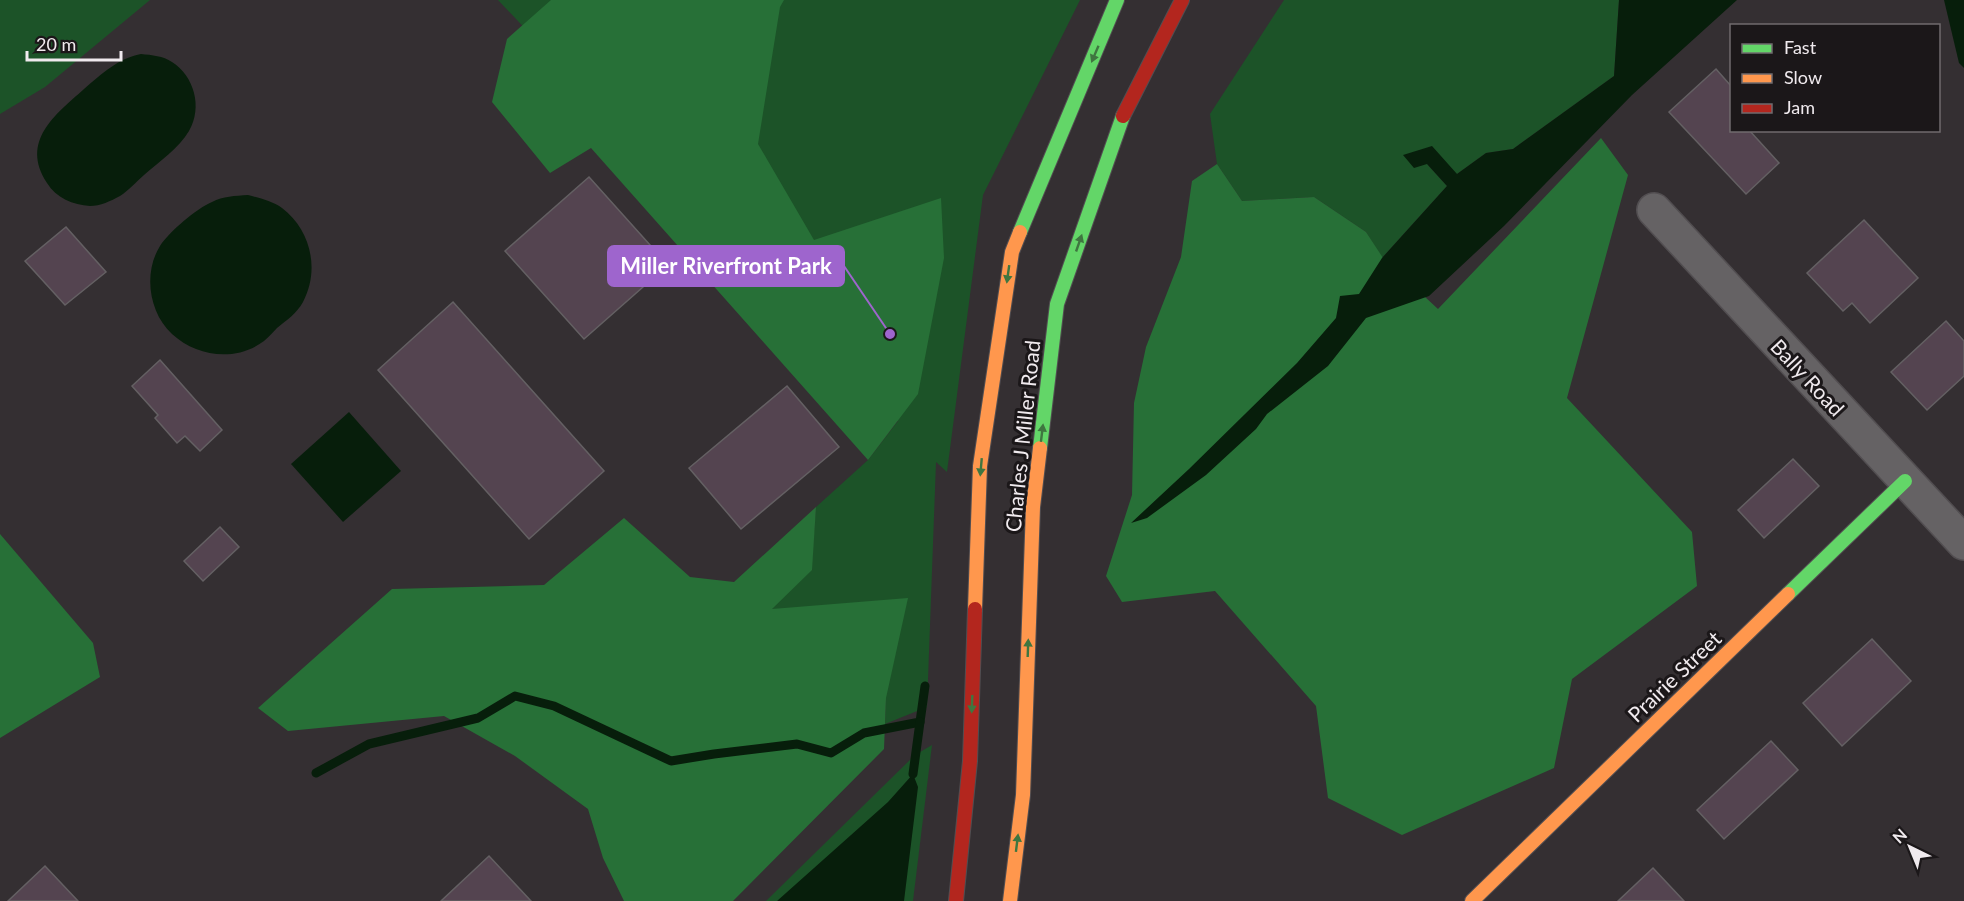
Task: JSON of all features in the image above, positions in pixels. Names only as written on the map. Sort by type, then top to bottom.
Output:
[{"type":"street","name":"Charles J Miller Road","points":[[956,901],[970,761],[980,466],[1012,252],[1117,0]]},
{"type":"street","name":"Charles J Miller Road","points":[[1010,901],[1023,795],[1033,507],[1057,304],[1125,110],[1182,0]]},
{"type":"street","name":"Bally Road","points":[[1654,210],[1964,543]]},
{"type":"street","name":"Prairie Street","points":[[1472,901],[1905,481]]},
{"type":"green space","points":[[0,0],[150,0],[45,87],[0,114]]},
{"type":"green space","points":[[498,0],[1080,0],[983,195],[947,472],[936,462],[927,707],[885,724],[886,698],[771,609],[811,570],[816,507],[868,460],[898,421]]},
{"type":"green space","points":[[551,0],[784,0],[780,7],[758,144],[814,240],[941,198],[944,258],[918,394],[868,460],[591,148],[550,173],[492,102],[507,39]]},
{"type":"green space","points":[[1284,0],[1619,0],[1614,76],[1513,149],[1486,153],[1457,174],[1427,164],[1447,186],[1382,258],[1366,232],[1314,197],[1242,201],[1217,164],[1210,114]]},
{"type":"green space","points":[[1601,138],[1628,175],[1567,398],[1692,532],[1697,586],[1572,679],[1554,768],[1402,835],[1328,798],[1316,706],[1215,591],[1122,602],[1106,576],[1132,495],[1134,403],[1146,347],[1181,257],[1192,181],[1217,164],[1242,201],[1314,197],[1366,232],[1383,258],[1438,309]]},
{"type":"green space","points":[[816,507],[812,570],[772,609],[908,598],[886,698],[884,749],[733,901],[624,901],[603,858],[588,809],[515,756],[444,716],[288,731],[258,708],[392,589],[544,585],[624,518],[690,577],[734,582]]},
{"type":"green space","points":[[0,534],[93,643],[100,677],[0,738]]},
{"type":"green space","points":[[932,745],[913,901],[766,901],[915,755]]},
{"type":"shaded area","points":[[1619,0],[1737,0],[1632,95],[1504,226],[1429,296],[1366,318],[1328,366],[1267,414],[1256,429],[1206,475],[1147,518],[1131,523],[1297,363],[1336,318],[1340,296],[1359,294],[1382,258],[1447,186],[1427,164],[1414,168],[1403,155],[1432,146],[1457,174],[1486,153],[1513,149],[1614,76]]},
{"type":"shaded area","points":[[1944,0],[1964,0],[1964,68],[1959,63]]},
{"type":"shaded area","points":[[141,54],[169,60],[186,75],[196,102],[189,131],[174,149],[120,196],[94,206],[66,200],[55,193],[40,168],[37,154],[44,130],[62,109],[104,72],[125,59]]},
{"type":"shaded area","points":[[248,195],[282,208],[300,227],[310,251],[311,277],[308,290],[295,313],[253,348],[229,354],[205,352],[182,342],[164,325],[158,315],[151,292],[151,268],[160,246],[191,215],[216,200]]},
{"type":"shaded area","points":[[349,412],[401,471],[343,522],[291,464]]},
{"type":"shaded area","points":[[913,774],[918,787],[904,901],[777,901],[888,802]]},
{"type":"building","points":[[1716,69],[1730,85],[1730,132],[1751,132],[1779,163],[1746,194],[1669,112]]},
{"type":"building","points":[[589,177],[668,265],[584,339],[505,251]]},
{"type":"building","points":[[1864,220],[1918,278],[1870,323],[1852,303],[1843,311],[1807,273]]},
{"type":"building","points":[[66,227],[106,272],[65,305],[25,261]]},
{"type":"building","points":[[453,302],[604,471],[529,539],[378,370]]},
{"type":"building","points":[[1946,321],[1964,341],[1964,376],[1927,410],[1891,372]]},
{"type":"building","points":[[160,360],[222,430],[200,451],[185,436],[177,443],[155,418],[158,415],[132,386]]},
{"type":"building","points":[[787,386],[839,447],[741,529],[689,468]]},
{"type":"building","points":[[1793,459],[1819,486],[1764,538],[1738,510]]},
{"type":"building","points":[[220,527],[239,547],[203,581],[184,561]]},
{"type":"building","points":[[1872,639],[1911,681],[1842,746],[1803,703]]},
{"type":"building","points":[[1771,741],[1798,770],[1724,839],[1697,810]]},
{"type":"building","points":[[489,856],[531,901],[441,901]]},
{"type":"building","points":[[45,866],[78,901],[8,901]]},
{"type":"building","points":[[1653,868],[1684,901],[1618,901]]},
{"type":"waterway","points":[[316,773],[369,744],[478,718],[515,696],[554,706],[671,761],[797,744],[831,753],[864,733],[920,722],[925,686]]},
{"type":"waterway","points":[[913,774],[920,722]]},
{"type":"traffic: fast","points":[[1020,232],[1117,0]]},
{"type":"traffic: fast","points":[[1040,448],[1057,304],[1123,116]]},
{"type":"traffic: fast","points":[[1788,594],[1905,481]]},
{"type":"traffic: slow","points":[[975,609],[980,466],[1012,252],[1020,232]]},
{"type":"traffic: slow","points":[[1010,901],[1023,795],[1033,507],[1040,448]]},
{"type":"traffic: slow","points":[[1472,901],[1788,594]]},
{"type":"traffic: jam","points":[[1123,116],[1182,0]]},
{"type":"traffic: jam","points":[[956,901],[970,761],[975,609]]},
{"type":"place","name":"Miller Riverfront Park","points":[[890,334]]}]
